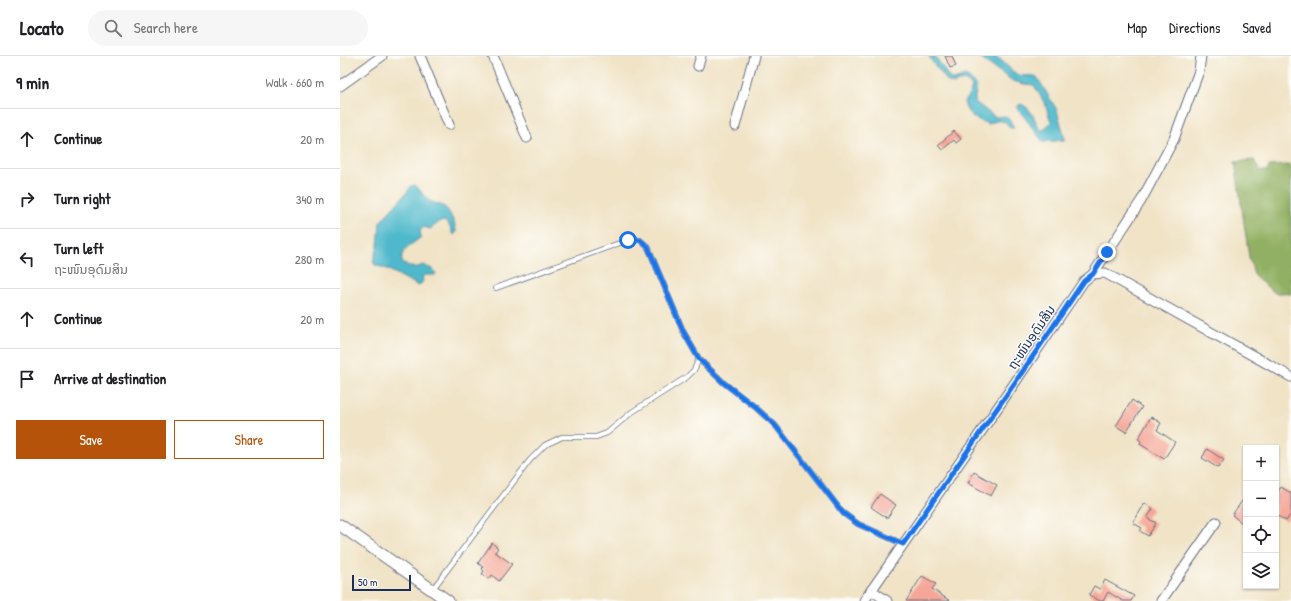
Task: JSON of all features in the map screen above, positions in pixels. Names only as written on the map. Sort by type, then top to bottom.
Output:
[{"type":"street","points":[[340,86],[382,56]]},
{"type":"street","points":[[420,56],[449,125]]},
{"type":"street","points":[[493,56],[527,138]]},
{"type":"street","points":[[698,66],[701,56]]},
{"type":"street","points":[[735,126],[754,56]]},
{"type":"street","name":"ຖະໜົນອຸດົມສິນ","points":[[864,601],[1084,281],[1093,274],[1141,201],[1174,139],[1199,71],[1201,56]]},
{"type":"street","points":[[1093,274],[1105,273],[1291,377]]},
{"type":"street","points":[[1161,601],[1216,522]]},
{"type":"street","points":[[340,525],[448,601]]},
{"type":"street","points":[[871,590],[887,601]]},
{"type":"lane","points":[[496,288],[628,240],[640,240],[648,247],[683,331],[699,359],[724,383],[775,425],[843,513],[858,524],[903,544]]},
{"type":"lane","points":[[432,590],[530,460],[545,445],[562,437],[596,437],[607,433],[632,412],[687,377],[694,370],[699,359]]},
{"type":"green space","points":[[1254,160],[1260,171],[1268,171],[1269,166],[1291,166],[1291,295],[1289,293],[1275,293],[1255,277],[1249,257],[1235,162]]},
{"type":"water","points":[[929,56],[935,56],[950,79],[954,80],[965,76],[969,78],[977,87],[975,102],[995,117],[1005,116],[1010,120],[1014,128],[1010,128],[1003,121],[989,124],[973,117],[967,111],[964,102],[972,87],[968,82],[963,80],[954,84],[948,82]]},
{"type":"water","points":[[977,56],[993,56],[1019,75],[1037,77],[1057,110],[1065,140],[1043,142],[1017,107],[1020,104],[1024,105],[1030,111],[1040,130],[1043,130],[1051,122],[1045,104],[1034,85],[1013,81]]},
{"type":"water","points":[[415,185],[428,200],[447,209],[454,222],[456,231],[453,235],[449,226],[444,221],[441,221],[430,229],[424,227],[420,231],[421,237],[410,245],[404,252],[402,256],[403,264],[415,268],[423,265],[432,269],[436,273],[435,275],[425,275],[422,277],[423,281],[419,286],[387,269],[375,265],[373,262],[378,246],[380,222],[411,186]]},
{"type":"building","points":[[945,56],[952,56],[956,66],[950,68]]},
{"type":"building","points":[[954,131],[961,139],[956,143],[954,140],[942,150],[938,145]]},
{"type":"building","points":[[1132,400],[1142,407],[1126,432],[1116,426]]},
{"type":"building","points":[[1151,417],[1161,423],[1157,430],[1175,442],[1164,459],[1140,444],[1141,441],[1138,439]]},
{"type":"building","points":[[1207,449],[1224,460],[1218,468],[1202,458]]},
{"type":"building","points":[[974,472],[997,485],[991,496],[968,483]]},
{"type":"building","points":[[1281,487],[1291,493],[1291,514],[1286,521],[1279,517],[1279,490]]},
{"type":"building","points":[[880,494],[896,505],[887,518],[871,507]]},
{"type":"building","points":[[1242,501],[1243,502],[1242,523],[1232,515]]},
{"type":"building","points":[[1145,503],[1153,509],[1147,518],[1156,523],[1148,536],[1140,531],[1142,528],[1133,523]]},
{"type":"building","points":[[492,543],[498,548],[495,552],[512,564],[499,581],[492,575],[489,579],[482,574],[484,571],[482,569],[483,567],[478,563]]},
{"type":"building","points":[[922,576],[936,584],[932,589],[950,601],[906,601]]},
{"type":"building","points":[[1105,580],[1134,596],[1131,601],[1123,601],[1108,592],[1103,601],[1089,595],[1094,586],[1100,589]]},
{"type":"route","points":[[628,240],[640,240],[648,247],[683,331],[699,359],[724,383],[775,425],[843,513],[858,524],[903,544],[1084,281],[1093,274],[1107,252]]}]
